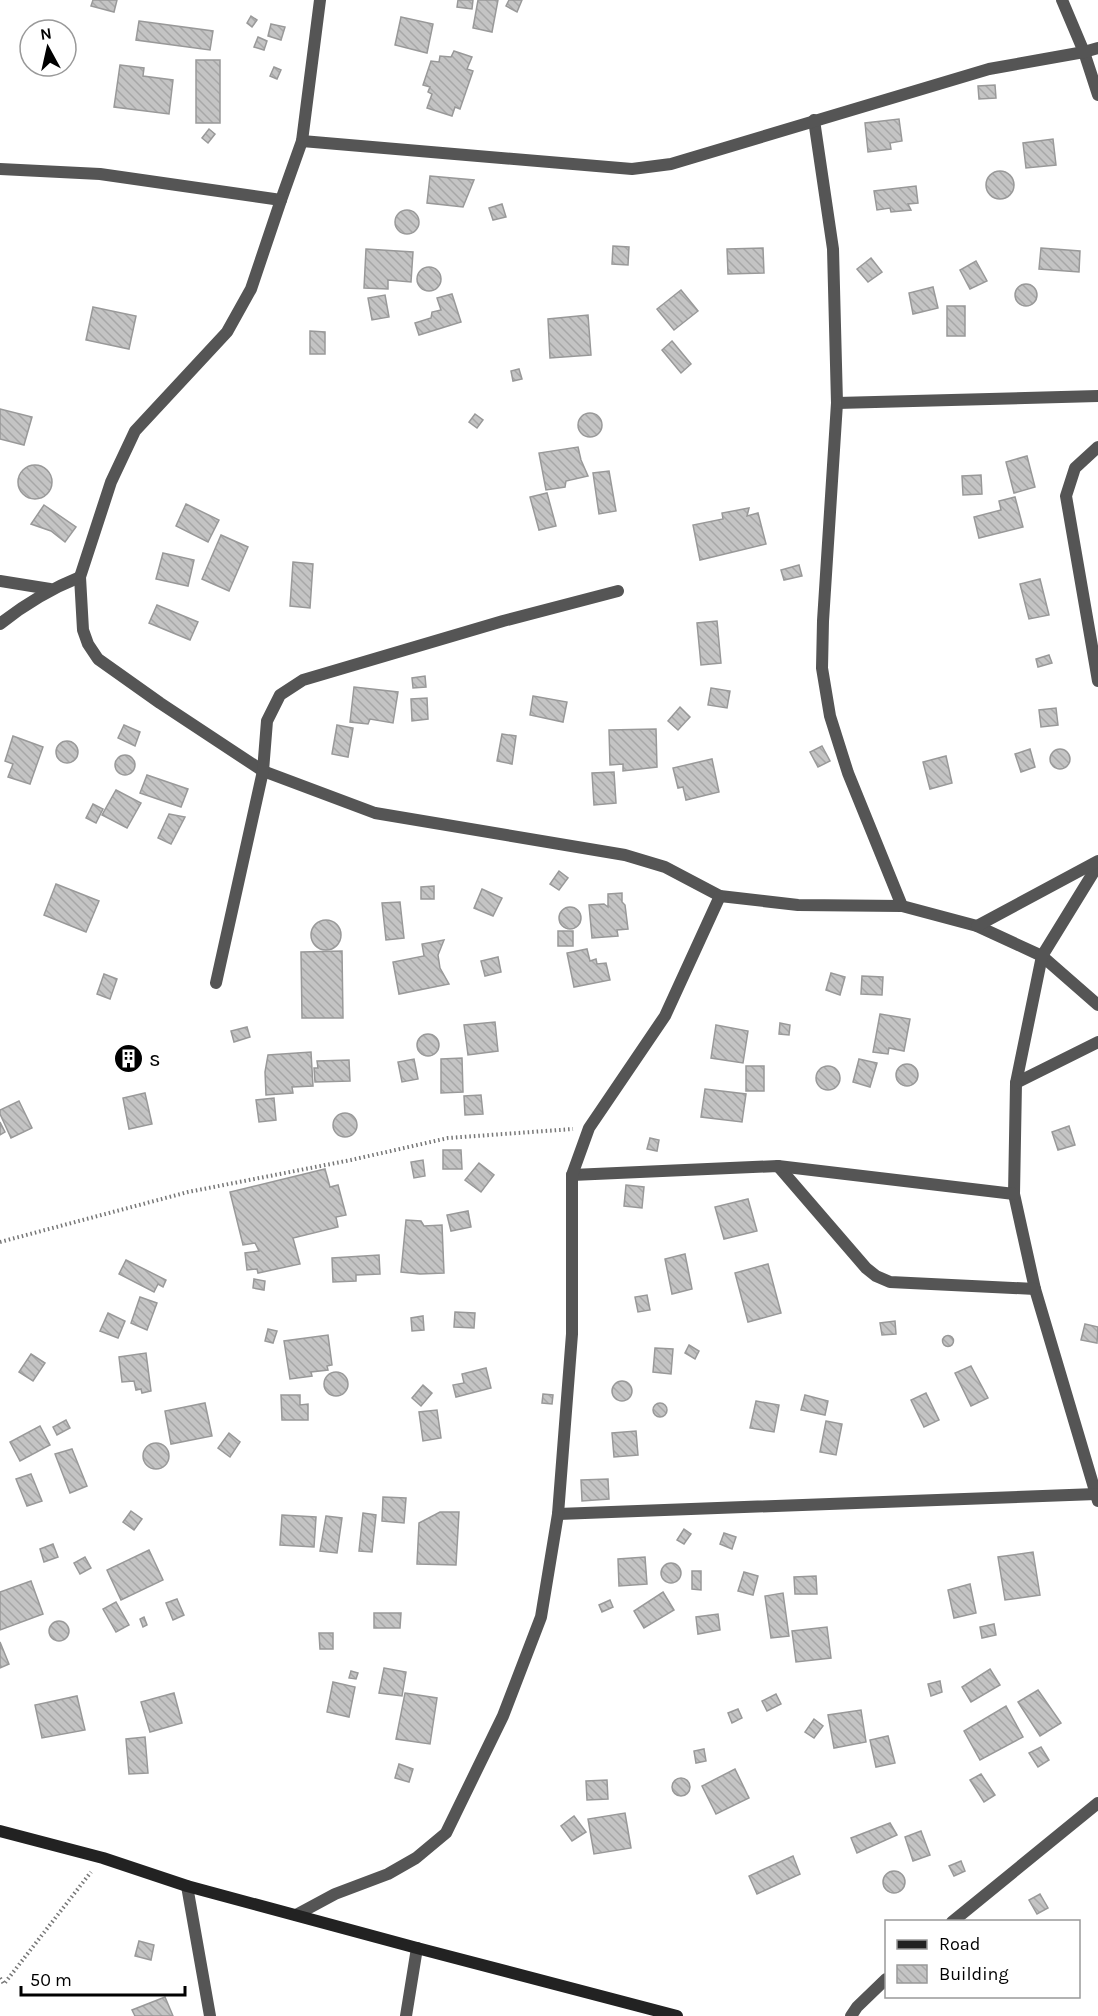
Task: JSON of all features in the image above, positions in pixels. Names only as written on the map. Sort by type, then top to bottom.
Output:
[{"type":"street","points":[[320,0],[302,141],[251,289],[227,332],[135,431],[111,482],[80,577],[83,630],[88,645],[98,659],[263,771],[375,813],[625,855],[665,867],[720,896],[798,905],[902,906],[977,926],[1042,956],[1098,1005]]},
{"type":"street","points":[[1062,0],[1084,52],[1098,95]]},
{"type":"street","points":[[302,141],[632,169],[671,164],[989,69],[1098,48]]},
{"type":"street","points":[[814,120],[833,249],[837,403],[822,668],[830,716],[848,774],[902,906]]},
{"type":"street","points":[[0,169],[100,174],[281,200]]},
{"type":"street","points":[[837,403],[1098,396]]},
{"type":"street","points":[[1098,447],[1074,468],[1066,496],[1098,681]]},
{"type":"street","points":[[0,624],[50,589],[80,577]]},
{"type":"street","points":[[0,581],[50,589]]},
{"type":"street","points":[[216,983],[263,771],[267,721],[280,695],[303,681],[503,621],[618,591]]},
{"type":"street","points":[[977,926],[1098,863]]},
{"type":"street","points":[[558,1514],[1097,1498],[1035,1289],[1014,1194],[1017,1083],[1042,956],[1098,863]]},
{"type":"street","points":[[296,1915],[335,1894],[388,1874],[416,1858],[446,1833],[502,1716],[541,1617],[558,1514],[572,1334],[572,1175],[589,1128],[665,1016],[720,896]]},
{"type":"street","points":[[1017,1083],[1098,1042]]},
{"type":"street","points":[[572,1175],[778,1166],[1014,1194]]},
{"type":"street","points":[[778,1166],[866,1268],[876,1276],[890,1282],[1035,1289]]},
{"type":"street","points":[[954,1920],[1098,1803]]},
{"type":"street","points":[[0,1831],[103,1858],[187,1886],[677,2016]]},
{"type":"street","points":[[187,1886],[210,2016]]},
{"type":"street","points":[[406,2016],[417,1948]]},
{"type":"street","points":[[851,2016],[885,1979]]},
{"type":"path","points":[[0,1242],[188,1192],[351,1160],[448,1138],[589,1128]]},
{"type":"path","points":[[0,1978],[4,1984],[103,1858]]},
{"type":"building","points":[[93,0],[117,0],[114,12],[91,6]]},
{"type":"building","points":[[458,0],[473,0],[472,9],[457,7]]},
{"type":"building","points":[[478,0],[498,0],[492,32],[473,28]]},
{"type":"building","points":[[509,0],[522,0],[517,12],[506,6]]},
{"type":"building","points":[[251,16],[257,20],[252,27],[247,23]]},
{"type":"building","points":[[401,17],[433,24],[427,53],[395,45]]},
{"type":"building","points":[[139,21],[213,31],[210,50],[136,40]]},
{"type":"building","points":[[271,24],[285,27],[281,40],[268,36]]},
{"type":"building","points":[[258,37],[267,41],[264,50],[254,47]]},
{"type":"building","points":[[454,51],[472,57],[467,69],[473,71],[460,109],[455,107],[452,116],[427,108],[432,94],[428,92],[430,87],[423,85],[431,61],[439,62],[440,56],[451,57]]},
{"type":"building","points":[[196,60],[220,60],[220,123],[196,123]]},
{"type":"building","points":[[120,65],[144,68],[143,76],[173,80],[169,114],[114,107]]},
{"type":"building","points":[[274,67],[281,70],[277,79],[270,76]]},
{"type":"building","points":[[995,85],[996,98],[979,99],[978,86]]},
{"type":"building","points":[[899,119],[902,141],[890,143],[891,149],[868,152],[865,123]]},
{"type":"building","points":[[209,129],[215,134],[208,143],[202,138]]},
{"type":"building","points":[[1053,139],[1056,165],[1026,168],[1023,143]]},
{"type":"building","points":[[1000,171],[1010,175],[1014,185],[1010,195],[1000,199],[990,195],[986,185],[990,175]]},
{"type":"building","points":[[430,176],[474,180],[463,207],[427,203]]},
{"type":"building","points":[[916,186],[918,203],[908,204],[911,210],[891,212],[890,208],[877,210],[874,191]]},
{"type":"building","points":[[502,204],[506,217],[493,220],[489,208]]},
{"type":"building","points":[[407,210],[412,211],[418,217],[418,227],[412,233],[407,234],[402,233],[396,227],[395,222],[396,217],[402,211]]},
{"type":"building","points":[[613,246],[629,247],[628,265],[612,264]]},
{"type":"building","points":[[763,248],[764,273],[728,274],[727,249]]},
{"type":"building","points":[[1041,248],[1080,251],[1079,272],[1039,269]]},
{"type":"building","points":[[366,249],[413,252],[411,282],[388,280],[388,289],[364,288]]},
{"type":"building","points":[[871,258],[882,272],[868,282],[857,269]]},
{"type":"building","points":[[976,261],[987,281],[970,289],[960,270]]},
{"type":"building","points":[[429,267],[438,270],[441,279],[438,288],[429,291],[420,288],[417,279],[420,270]]},
{"type":"building","points":[[1026,284],[1034,287],[1037,295],[1034,303],[1026,306],[1018,303],[1015,295],[1018,287]]},
{"type":"building","points":[[933,287],[938,308],[913,314],[909,293]]},
{"type":"building","points":[[681,290],[698,311],[674,330],[657,309]]},
{"type":"building","points":[[452,294],[461,322],[419,335],[415,323],[431,318],[432,312],[441,310],[437,298]]},
{"type":"building","points":[[385,295],[389,317],[372,320],[368,298]]},
{"type":"building","points":[[947,306],[965,306],[965,336],[947,336]]},
{"type":"building","points":[[93,307],[136,316],[129,349],[86,340]]},
{"type":"building","points":[[588,315],[591,355],[550,358],[548,319]]},
{"type":"building","points":[[310,331],[325,332],[325,354],[310,354]]},
{"type":"building","points":[[672,341],[691,364],[681,373],[662,350]]},
{"type":"building","points":[[519,369],[522,379],[513,381],[511,371]]},
{"type":"building","points":[[0,409],[32,417],[24,445],[0,439]]},
{"type":"building","points":[[590,413],[595,414],[601,420],[601,430],[595,436],[590,437],[585,436],[579,430],[578,425],[579,420],[585,414]]},
{"type":"building","points":[[475,414],[483,420],[477,428],[469,422]]},
{"type":"building","points":[[578,447],[588,476],[566,481],[565,487],[546,490],[539,453]]},
{"type":"building","points":[[1027,456],[1035,487],[1014,493],[1006,462]]},
{"type":"building","points":[[35,465],[47,470],[52,482],[47,494],[35,499],[23,494],[18,482],[23,470]]},
{"type":"building","points":[[609,471],[616,511],[599,514],[593,473]]},
{"type":"building","points":[[981,475],[982,494],[963,495],[962,476]]},
{"type":"building","points":[[547,493],[556,526],[539,530],[530,497]]},
{"type":"building","points":[[1015,497],[1023,527],[979,538],[974,517],[1001,510],[999,501]]},
{"type":"building","points":[[186,504],[219,520],[208,542],[176,526]]},
{"type":"building","points":[[44,505],[76,527],[65,542],[51,531],[31,524]]},
{"type":"building","points":[[749,508],[747,516],[758,513],[766,544],[700,560],[693,525],[723,519],[722,513]]},
{"type":"building","points":[[221,535],[248,547],[229,591],[202,579]]},
{"type":"building","points":[[163,553],[194,560],[188,586],[156,579]]},
{"type":"building","points":[[293,562],[313,564],[310,608],[290,606]]},
{"type":"building","points":[[799,565],[802,576],[784,580],[781,570]]},
{"type":"building","points":[[1040,579],[1049,615],[1029,619],[1020,584]]},
{"type":"building","points":[[157,605],[198,622],[190,640],[149,623]]},
{"type":"building","points":[[717,621],[721,663],[701,665],[697,623]]},
{"type":"building","points":[[1049,655],[1052,663],[1038,667],[1036,659]]},
{"type":"building","points":[[425,676],[426,687],[413,688],[412,678]]},
{"type":"building","points":[[354,687],[398,692],[393,723],[370,719],[368,724],[350,722]]},
{"type":"building","points":[[711,688],[730,691],[727,708],[708,705]]},
{"type":"building","points":[[533,696],[567,702],[563,722],[530,715]]},
{"type":"building","points":[[427,698],[428,719],[412,721],[411,699]]},
{"type":"building","points":[[680,707],[690,717],[678,730],[668,721]]},
{"type":"building","points":[[1056,708],[1058,725],[1041,727],[1039,710]]},
{"type":"building","points":[[124,725],[140,732],[135,746],[118,738]]},
{"type":"building","points":[[337,725],[353,728],[348,757],[332,754]]},
{"type":"building","points":[[656,729],[657,767],[623,771],[623,764],[610,765],[609,730]]},
{"type":"building","points":[[502,734],[516,736],[512,764],[497,761]]},
{"type":"building","points":[[13,736],[43,747],[30,784],[8,777],[13,764],[5,761]]},
{"type":"building","points":[[67,741],[75,744],[78,752],[75,760],[67,763],[59,760],[56,752],[59,744]]},
{"type":"building","points":[[822,746],[830,761],[818,767],[810,752]]},
{"type":"building","points":[[1030,749],[1035,767],[1021,772],[1015,754]]},
{"type":"building","points":[[1060,749],[1067,752],[1070,759],[1067,766],[1060,769],[1053,766],[1050,759],[1053,752]]},
{"type":"building","points":[[125,755],[132,758],[135,765],[132,772],[125,775],[118,772],[115,765],[118,758]]},
{"type":"building","points":[[946,756],[952,783],[930,789],[923,762]]},
{"type":"building","points":[[712,759],[719,792],[686,800],[683,787],[678,788],[673,768]]},
{"type":"building","points":[[614,772],[616,803],[594,805],[592,773]]},
{"type":"building","points":[[147,775],[188,789],[181,807],[140,793]]},
{"type":"building","points":[[116,790],[141,803],[127,828],[102,815]]},
{"type":"building","points":[[93,804],[103,809],[96,823],[86,818]]},
{"type":"building","points":[[169,814],[185,817],[171,844],[158,838]]},
{"type":"building","points":[[559,871],[568,878],[559,890],[550,884]]},
{"type":"building","points":[[56,884],[99,901],[86,932],[44,915]]},
{"type":"building","points":[[434,886],[434,899],[421,899],[421,887]]},
{"type":"building","points":[[482,889],[502,898],[493,916],[474,908]]},
{"type":"building","points":[[622,893],[628,929],[617,930],[618,936],[592,938],[589,905],[604,904],[608,907],[608,894]]},
{"type":"building","points":[[400,902],[404,938],[386,940],[382,903]]},
{"type":"building","points":[[570,907],[578,910],[581,918],[578,926],[570,929],[562,926],[559,918],[562,910]]},
{"type":"building","points":[[326,920],[337,924],[341,935],[337,946],[326,950],[315,946],[311,935],[315,924]]},
{"type":"building","points":[[558,931],[573,931],[573,946],[558,946]]},
{"type":"building","points":[[444,940],[438,955],[440,968],[449,984],[399,994],[393,962],[424,956],[422,944]]},
{"type":"building","points":[[587,949],[590,961],[596,959],[597,964],[606,963],[610,980],[574,987],[567,953]]},
{"type":"building","points":[[342,951],[343,1018],[302,1018],[301,952]]},
{"type":"building","points":[[498,957],[501,972],[485,976],[481,961]]},
{"type":"building","points":[[831,973],[845,977],[840,995],[826,990]]},
{"type":"building","points":[[104,974],[117,979],[110,999],[97,994]]},
{"type":"building","points":[[862,976],[883,977],[882,995],[861,994]]},
{"type":"building","points":[[880,1014],[910,1019],[904,1051],[889,1048],[888,1054],[873,1052]]},
{"type":"building","points":[[495,1022],[498,1051],[468,1055],[464,1025]]},
{"type":"building","points":[[780,1023],[790,1025],[789,1035],[779,1034]]},
{"type":"building","points":[[716,1025],[748,1031],[743,1063],[711,1058]]},
{"type":"building","points":[[247,1027],[250,1037],[234,1042],[231,1031]]},
{"type":"building","points":[[428,1034],[436,1037],[439,1045],[436,1053],[428,1056],[420,1053],[417,1045],[420,1037]]},
{"type":"building","name":"s","points":[[122,1052],[134,1052],[134,1066],[121,1066]]},
{"type":"building","points":[[311,1052],[313,1086],[292,1087],[293,1093],[266,1095],[265,1072],[268,1055]]},
{"type":"building","points":[[462,1058],[463,1092],[441,1093],[441,1059]]},
{"type":"building","points":[[414,1059],[418,1079],[402,1082],[398,1062]]},
{"type":"building","points":[[859,1059],[877,1063],[870,1087],[853,1082]]},
{"type":"building","points":[[349,1060],[350,1081],[315,1082],[314,1068],[318,1068],[317,1061]]},
{"type":"building","points":[[903,1064],[911,1064],[918,1071],[918,1079],[911,1086],[903,1086],[896,1079],[896,1071]]},
{"type":"building","points":[[746,1066],[764,1066],[764,1091],[746,1091]]},
{"type":"building","points":[[828,1066],[833,1067],[839,1073],[839,1083],[833,1089],[828,1090],[823,1089],[817,1083],[816,1078],[817,1073],[823,1067]]},
{"type":"building","points":[[705,1089],[746,1094],[742,1122],[701,1117]]},
{"type":"building","points":[[145,1093],[152,1124],[129,1129],[123,1098]]},
{"type":"building","points":[[481,1095],[483,1114],[465,1115],[464,1096]]},
{"type":"building","points":[[274,1098],[276,1120],[259,1122],[256,1100]]},
{"type":"building","points":[[19,1101],[32,1128],[11,1138],[0,1110]]},
{"type":"building","points":[[345,1113],[350,1114],[356,1120],[356,1130],[350,1136],[345,1137],[340,1136],[334,1130],[333,1125],[334,1120],[340,1114]]},
{"type":"building","points":[[0,1122],[5,1132],[0,1135]]},
{"type":"building","points":[[1069,1126],[1075,1145],[1058,1150],[1052,1132]]},
{"type":"building","points":[[650,1138],[659,1140],[657,1151],[647,1149]]},
{"type":"building","points":[[443,1150],[461,1150],[462,1169],[443,1169]]},
{"type":"building","points":[[423,1160],[425,1176],[414,1178],[411,1162]]},
{"type":"building","points":[[479,1163],[494,1175],[481,1192],[465,1180]]},
{"type":"building","points":[[325,1169],[330,1187],[338,1185],[346,1215],[336,1217],[338,1227],[293,1238],[300,1264],[258,1273],[257,1269],[247,1270],[245,1253],[259,1251],[255,1243],[243,1245],[230,1192]]},
{"type":"building","points":[[626,1185],[644,1187],[642,1208],[624,1206]]},
{"type":"building","points":[[748,1199],[757,1231],[724,1239],[715,1207]]},
{"type":"building","points":[[468,1211],[471,1227],[451,1231],[447,1215]]},
{"type":"building","points":[[406,1220],[421,1221],[424,1226],[442,1225],[444,1273],[401,1272]]},
{"type":"building","points":[[685,1254],[692,1289],[672,1294],[665,1259]]},
{"type":"building","points":[[379,1255],[380,1274],[356,1275],[356,1281],[333,1282],[332,1258]]},
{"type":"building","points":[[126,1260],[166,1280],[163,1287],[158,1284],[154,1292],[119,1274]]},
{"type":"building","points":[[768,1264],[781,1313],[748,1322],[735,1273]]},
{"type":"building","points":[[254,1279],[265,1281],[264,1290],[253,1288]]},
{"type":"building","points":[[647,1295],[650,1310],[638,1312],[635,1297]]},
{"type":"building","points":[[140,1297],[157,1303],[147,1330],[131,1323]]},
{"type":"building","points":[[455,1312],[475,1313],[474,1328],[454,1327]]},
{"type":"building","points":[[108,1313],[125,1321],[118,1338],[100,1331]]},
{"type":"building","points":[[423,1316],[424,1330],[412,1331],[411,1318]]},
{"type":"building","points":[[895,1321],[896,1334],[882,1335],[880,1323]]},
{"type":"building","points":[[1085,1324],[1098,1327],[1097,1343],[1081,1340]]},
{"type":"building","points":[[268,1329],[277,1331],[273,1343],[265,1341]]},
{"type":"building","points":[[328,1335],[332,1365],[327,1366],[328,1370],[311,1372],[312,1376],[290,1379],[284,1341]]},
{"type":"building","points":[[948,1335],[954,1341],[948,1347],[942,1341]]},
{"type":"building","points":[[689,1345],[699,1351],[695,1359],[685,1353]]},
{"type":"building","points":[[655,1348],[673,1349],[671,1374],[653,1372]]},
{"type":"building","points":[[146,1353],[151,1391],[142,1393],[141,1389],[136,1390],[134,1381],[122,1382],[119,1357]]},
{"type":"building","points":[[31,1354],[45,1363],[33,1381],[19,1372]]},
{"type":"building","points":[[971,1366],[988,1398],[971,1406],[955,1373]]},
{"type":"building","points":[[486,1368],[491,1388],[456,1397],[453,1385],[464,1383],[462,1374]]},
{"type":"building","points":[[336,1372],[345,1375],[348,1384],[345,1393],[336,1396],[327,1393],[324,1384],[327,1375]]},
{"type":"building","points":[[618,1381],[626,1381],[632,1387],[632,1395],[626,1401],[618,1401],[612,1395],[612,1387]]},
{"type":"building","points":[[423,1385],[432,1393],[421,1406],[412,1398]]},
{"type":"building","points":[[926,1393],[939,1420],[924,1427],[911,1400]]},
{"type":"building","points":[[543,1394],[553,1395],[552,1404],[542,1403]]},
{"type":"building","points":[[281,1395],[300,1395],[300,1405],[308,1404],[308,1420],[282,1420]]},
{"type":"building","points":[[805,1395],[828,1401],[825,1415],[801,1410]]},
{"type":"building","points":[[756,1401],[779,1405],[774,1432],[750,1428]]},
{"type":"building","points":[[205,1403],[212,1436],[171,1444],[165,1411]]},
{"type":"building","points":[[657,1403],[663,1403],[667,1410],[663,1417],[657,1417],[653,1413],[653,1407]]},
{"type":"building","points":[[437,1410],[441,1438],[423,1441],[419,1412]]},
{"type":"building","points":[[66,1420],[70,1428],[57,1435],[53,1427]]},
{"type":"building","points":[[826,1421],[842,1424],[836,1455],[820,1452]]},
{"type":"building","points":[[40,1426],[50,1445],[20,1461],[10,1442]]},
{"type":"building","points":[[636,1431],[638,1455],[614,1457],[612,1433]]},
{"type":"building","points":[[229,1433],[240,1442],[230,1457],[218,1448]]},
{"type":"building","points":[[156,1443],[165,1447],[169,1456],[165,1465],[156,1469],[147,1465],[143,1456],[147,1447]]},
{"type":"building","points":[[72,1449],[87,1486],[70,1493],[55,1454]]},
{"type":"building","points":[[31,1474],[42,1501],[27,1506],[16,1479]]},
{"type":"building","points":[[608,1479],[609,1499],[582,1501],[581,1480]]},
{"type":"building","points":[[383,1497],[406,1498],[404,1523],[382,1521]]},
{"type":"building","points":[[131,1511],[142,1519],[134,1530],[123,1522]]},
{"type":"building","points":[[440,1512],[459,1512],[456,1565],[417,1564],[419,1523]]},
{"type":"building","points":[[363,1513],[376,1515],[372,1552],[359,1551]]},
{"type":"building","points":[[282,1515],[316,1517],[314,1547],[280,1545]]},
{"type":"building","points":[[326,1516],[342,1518],[337,1553],[320,1551]]},
{"type":"building","points":[[684,1529],[691,1534],[684,1544],[677,1540]]},
{"type":"building","points":[[724,1533],[736,1537],[732,1549],[720,1544]]},
{"type":"building","points":[[53,1544],[58,1557],[44,1562],[40,1549]]},
{"type":"building","points":[[149,1550],[163,1580],[121,1600],[107,1570]]},
{"type":"building","points":[[1033,1552],[1040,1595],[1005,1600],[998,1557]]},
{"type":"building","points":[[85,1557],[91,1568],[80,1574],[74,1563]]},
{"type":"building","points":[[645,1557],[647,1584],[619,1586],[618,1559]]},
{"type":"building","points":[[671,1563],[678,1566],[681,1573],[678,1580],[671,1583],[664,1580],[661,1573],[664,1566]]},
{"type":"building","points":[[692,1571],[701,1571],[701,1590],[692,1589]]},
{"type":"building","points":[[744,1572],[758,1576],[753,1595],[738,1591]]},
{"type":"building","points":[[816,1576],[817,1594],[795,1594],[794,1577]]},
{"type":"building","points":[[31,1581],[43,1614],[0,1630],[0,1592]]},
{"type":"building","points":[[970,1584],[976,1613],[954,1618],[948,1590]]},
{"type":"building","points":[[663,1592],[674,1610],[644,1628],[634,1611]]},
{"type":"building","points":[[783,1593],[789,1636],[771,1638],[765,1596]]},
{"type":"building","points":[[177,1599],[184,1615],[173,1620],[166,1603]]},
{"type":"building","points":[[610,1600],[613,1607],[602,1612],[599,1605]]},
{"type":"building","points":[[116,1602],[129,1625],[116,1632],[103,1609]]},
{"type":"building","points":[[374,1613],[401,1613],[400,1628],[374,1628]]},
{"type":"building","points":[[718,1614],[720,1630],[698,1634],[696,1617]]},
{"type":"building","points":[[144,1617],[147,1625],[143,1627],[140,1619]]},
{"type":"building","points":[[59,1621],[66,1624],[69,1631],[66,1638],[59,1641],[52,1638],[49,1631],[52,1624]]},
{"type":"building","points":[[994,1624],[996,1635],[982,1638],[980,1627]]},
{"type":"building","points":[[827,1627],[831,1658],[796,1662],[792,1631]]},
{"type":"building","points":[[319,1633],[333,1633],[333,1649],[320,1649]]},
{"type":"building","points":[[0,1642],[9,1664],[0,1668]]},
{"type":"building","points":[[384,1668],[406,1672],[402,1696],[379,1693]]},
{"type":"building","points":[[990,1669],[1000,1685],[971,1702],[962,1687]]},
{"type":"building","points":[[351,1671],[358,1673],[356,1679],[349,1678]]},
{"type":"building","points":[[940,1681],[942,1692],[931,1696],[928,1684]]},
{"type":"building","points":[[333,1682],[355,1687],[349,1717],[327,1712]]},
{"type":"building","points":[[1038,1690],[1061,1723],[1040,1736],[1018,1702]]},
{"type":"building","points":[[174,1693],[182,1723],[150,1732],[141,1702]]},
{"type":"building","points":[[405,1693],[437,1698],[430,1744],[396,1739]]},
{"type":"building","points":[[776,1694],[781,1704],[767,1711],[762,1701]]},
{"type":"building","points":[[77,1696],[85,1730],[42,1738],[35,1705]]},
{"type":"building","points":[[1006,1706],[1023,1737],[980,1760],[964,1731]]},
{"type":"building","points":[[738,1709],[742,1718],[732,1723],[728,1713]]},
{"type":"building","points":[[861,1710],[866,1742],[834,1748],[828,1715]]},
{"type":"building","points":[[814,1719],[823,1726],[814,1738],[805,1732]]},
{"type":"building","points":[[888,1736],[895,1763],[876,1767],[870,1740]]},
{"type":"building","points":[[145,1737],[148,1773],[129,1774],[126,1739]]},
{"type":"building","points":[[1041,1747],[1049,1760],[1038,1767],[1029,1753]]},
{"type":"building","points":[[704,1749],[706,1761],[696,1763],[694,1751]]},
{"type":"building","points":[[399,1764],[413,1769],[409,1782],[395,1778]]},
{"type":"building","points":[[735,1769],[749,1798],[716,1814],[702,1786]]},
{"type":"building","points":[[981,1774],[995,1795],[984,1802],[970,1780]]},
{"type":"building","points":[[677,1778],[685,1778],[690,1783],[688,1794],[677,1796],[672,1791],[672,1783]]},
{"type":"building","points":[[607,1780],[608,1799],[587,1800],[586,1781]]},
{"type":"building","points":[[625,1813],[631,1848],[594,1854],[588,1819]]},
{"type":"building","points":[[574,1816],[586,1832],[572,1841],[561,1826]]},
{"type":"building","points":[[890,1823],[897,1835],[857,1853],[851,1838]]},
{"type":"building","points":[[921,1831],[930,1855],[913,1861],[905,1837]]},
{"type":"building","points":[[793,1856],[800,1874],[757,1894],[749,1876]]},
{"type":"building","points":[[961,1861],[965,1871],[954,1876],[949,1866]]},
{"type":"building","points":[[894,1871],[902,1874],[905,1882],[902,1890],[894,1893],[886,1890],[883,1882],[886,1874]]},
{"type":"building","points":[[1040,1894],[1048,1908],[1037,1914],[1029,1900]]},
{"type":"building","points":[[139,1941],[154,1945],[151,1960],[135,1956]]},
{"type":"building","points":[[165,1997],[173,2016],[135,2016],[132,2010]]},
{"type":"place","name":"s","points":[[128,1059]]}]
